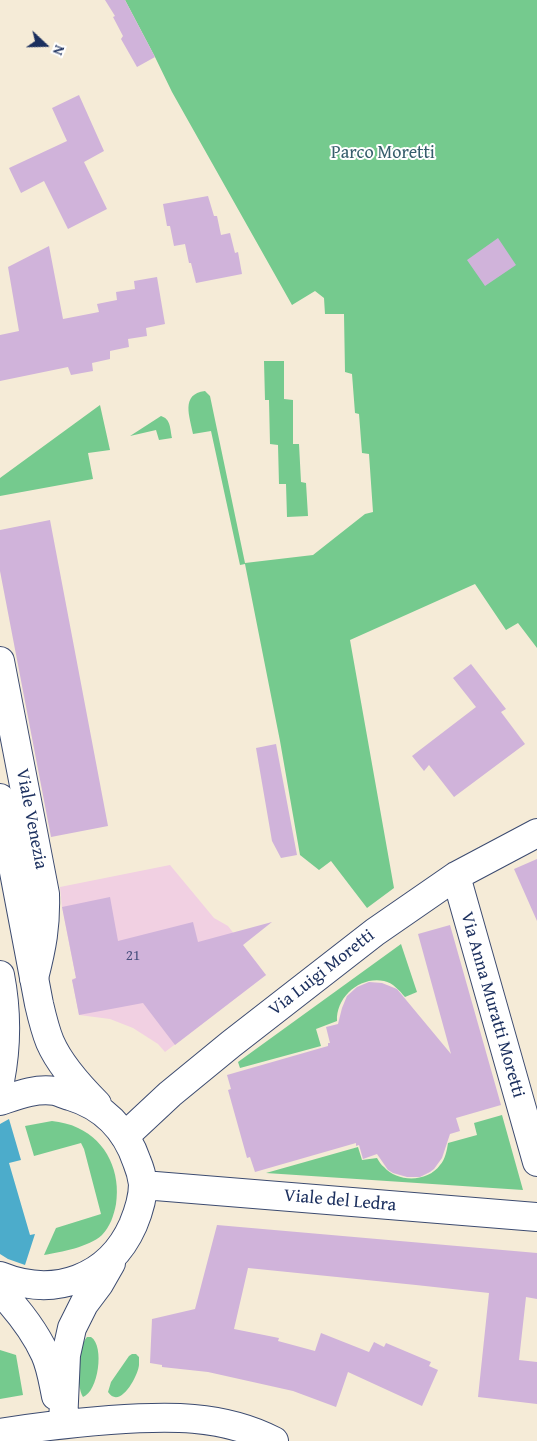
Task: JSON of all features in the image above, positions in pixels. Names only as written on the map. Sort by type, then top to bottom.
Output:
[{"type":"main road","name":"Viale Venezia","points":[[0,661],[45,894],[45,930],[34,978]]},
{"type":"main road","name":"Viale Venezia","points":[[0,798],[34,978],[44,1025],[50,1042],[82,1090],[116,1126]]},
{"type":"main road","name":"Via Luigi Moretti","points":[[116,1126],[170,1094],[340,958],[419,901],[456,876],[537,834]]},
{"type":"main road","name":"Via Anna Muratti Moretti","points":[[456,876],[537,1162]]},
{"type":"main road","points":[[0,975],[5,1000],[6,1025],[6,1047],[0,1081]]},
{"type":"main road","points":[[0,1101],[23,1092],[55,1092],[86,1101],[116,1126],[134,1152],[143,1185],[136,1216],[123,1244],[99,1284],[84,1304],[72,1328],[66,1355],[64,1433]]},
{"type":"main road","name":"Viale del Ledra","points":[[143,1185],[537,1217]]},
{"type":"main road","points":[[0,1276],[13,1282],[33,1286],[51,1286],[73,1281],[94,1271],[123,1244]]},
{"type":"main road","points":[[0,1291],[28,1323],[46,1355],[64,1433]]},
{"type":"main road","points":[[0,1433],[64,1433],[147,1418],[198,1418],[222,1422],[274,1441]]},
{"type":"shaded area","points":[[170,865],[214,918],[228,926],[266,975],[165,1052],[158,1044],[133,1028],[110,1019],[79,1015],[72,979],[76,978],[60,887]]},
{"type":"green space","name":"Parco Moretti","points":[[125,0],[537,0],[537,648],[518,623],[506,630],[475,584],[350,640],[394,888],[367,908],[331,861],[319,870],[300,855],[280,741],[245,564],[240,565],[211,431],[193,434],[188,407],[189,401],[197,393],[205,391],[210,396],[245,563],[313,555],[365,514],[373,512],[369,454],[362,453],[359,414],[355,413],[352,374],[345,372],[344,314],[325,314],[324,298],[315,291],[292,305],[172,92]]},
{"type":"green space","points":[[264,361],[284,361],[284,399],[293,400],[293,444],[299,444],[301,482],[306,483],[308,516],[287,517],[286,484],[279,484],[278,445],[270,444],[269,400],[265,400]]},
{"type":"green space","points":[[100,405],[110,450],[88,453],[93,479],[0,496],[0,478]]},
{"type":"green space","points":[[161,416],[167,419],[172,438],[159,440],[156,430],[130,436]]},
{"type":"green space","points":[[401,944],[417,992],[405,997],[393,985],[384,981],[375,980],[358,985],[345,996],[338,1012],[337,1021],[316,1029],[321,1046],[240,1068],[238,1062]]},
{"type":"green space","points":[[502,1115],[523,1190],[266,1173],[358,1147],[362,1160],[377,1158],[383,1166],[397,1176],[405,1178],[421,1177],[435,1171],[442,1163],[446,1155],[448,1143],[477,1135],[474,1123]]},
{"type":"green space","points":[[52,1121],[75,1127],[97,1141],[110,1159],[114,1170],[117,1192],[113,1217],[102,1235],[82,1246],[44,1255],[56,1228],[101,1214],[81,1143],[34,1156],[25,1126]]},
{"type":"green space","points":[[87,1337],[91,1337],[95,1342],[99,1359],[93,1387],[83,1397],[79,1384],[79,1358]]},
{"type":"green space","points":[[0,1350],[16,1355],[23,1395],[0,1399]]},
{"type":"green space","points":[[132,1354],[136,1354],[139,1357],[138,1370],[128,1389],[118,1397],[113,1396],[108,1392],[111,1382]]},
{"type":"water","points":[[9,1119],[21,1160],[9,1163],[30,1235],[35,1234],[25,1265],[0,1254],[0,1124]]},
{"type":"building","points":[[105,0],[125,0],[155,57],[137,67],[121,39],[123,36],[113,17],[115,16]]},
{"type":"building","points":[[79,95],[104,151],[84,162],[107,209],[68,229],[44,181],[21,193],[9,168],[67,141],[52,108]]},
{"type":"building","points":[[208,196],[214,216],[217,216],[221,235],[230,233],[235,253],[238,252],[242,274],[196,283],[185,244],[174,246],[170,226],[167,226],[163,204]]},
{"type":"building","points":[[498,238],[516,265],[485,286],[467,260]]},
{"type":"building","points":[[49,246],[63,319],[99,312],[97,304],[117,300],[116,292],[135,289],[134,281],[157,277],[165,324],[146,328],[147,336],[128,339],[129,347],[110,351],[110,359],[92,363],[93,371],[71,375],[68,367],[0,381],[0,335],[19,331],[8,267]]},
{"type":"building","points":[[50,520],[108,826],[51,837],[0,571],[0,530]]},
{"type":"building","points":[[471,664],[506,709],[501,712],[525,744],[454,797],[429,765],[424,771],[412,756],[476,707],[453,678]]},
{"type":"building","points":[[276,744],[297,855],[281,858],[272,841],[256,748]]},
{"type":"building","points":[[537,859],[537,921],[514,869]]},
{"type":"building","points":[[110,897],[118,941],[193,922],[198,942],[272,922],[243,945],[266,975],[175,1045],[143,1003],[79,1015],[72,980],[76,978],[62,907]]},
{"type":"building","points":[[450,925],[501,1105],[456,1118],[460,1131],[450,1134],[442,1158],[434,1169],[420,1177],[407,1177],[393,1173],[388,1170],[377,1154],[363,1159],[359,1145],[356,1146],[356,1143],[255,1172],[250,1157],[247,1158],[228,1090],[231,1089],[227,1075],[328,1046],[328,1043],[330,1043],[326,1027],[338,1024],[347,996],[357,987],[369,982],[382,983],[397,989],[451,1054],[418,934]]},
{"type":"building","points":[[217,1225],[537,1253],[537,1299],[526,1297],[519,1360],[537,1362],[537,1404],[478,1397],[489,1293],[416,1285],[248,1268],[234,1329],[279,1338],[278,1341],[315,1351],[321,1333],[369,1352],[374,1342],[384,1347],[386,1343],[431,1362],[429,1366],[438,1370],[422,1406],[348,1372],[336,1407],[293,1391],[208,1372],[162,1367],[162,1365],[150,1363],[152,1319],[195,1309]]}]
